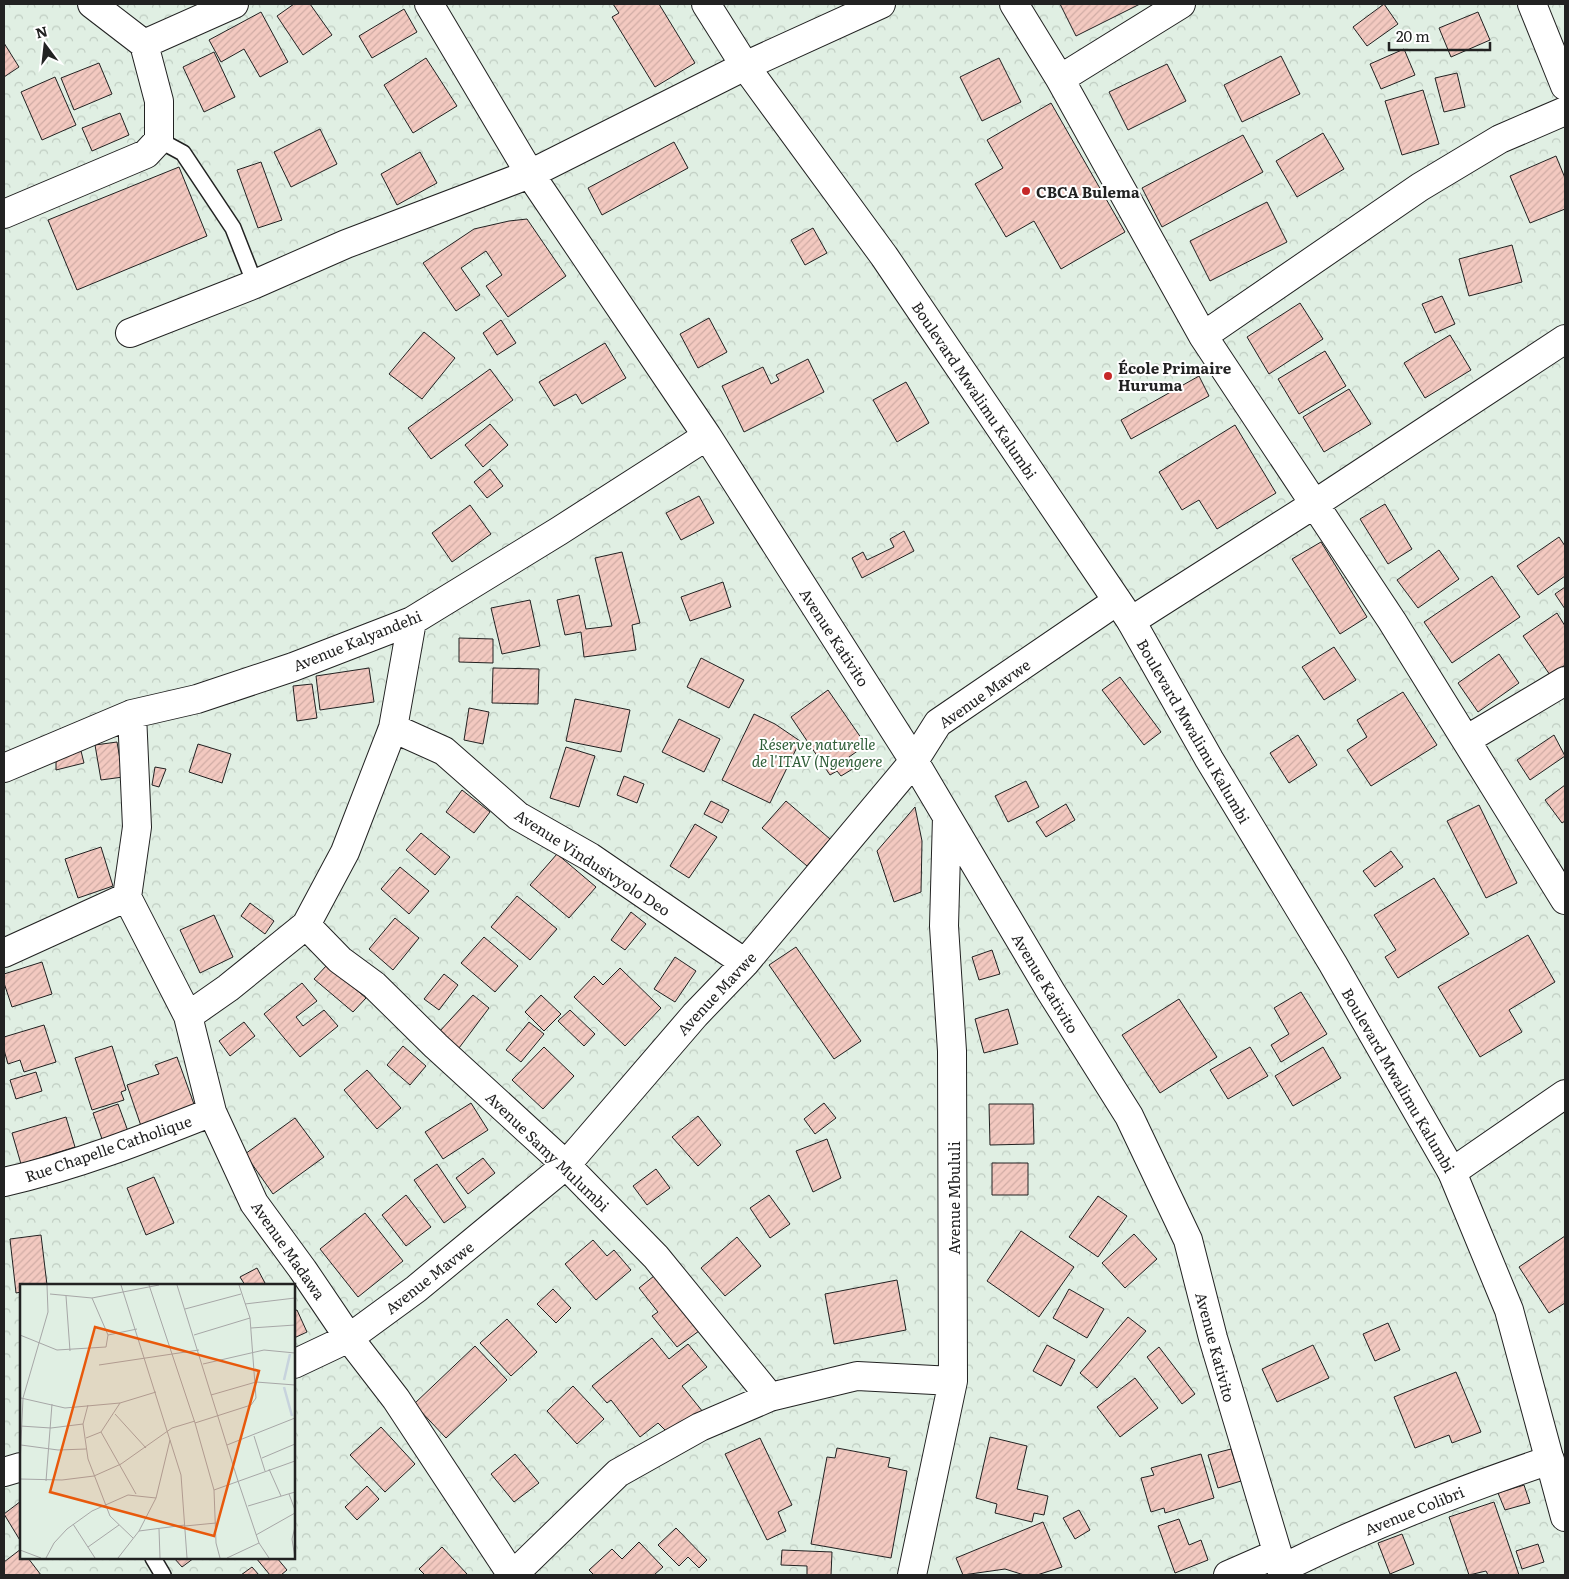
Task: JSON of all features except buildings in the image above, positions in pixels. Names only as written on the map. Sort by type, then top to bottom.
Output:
[{"type":"street","points":[[4,214],[146,154],[159,140],[160,101],[144,44],[92,4]]},
{"type":"street","points":[[144,44],[234,4]]},
{"type":"street","name":"Avenue Kativito","points":[[429,4],[530,174],[707,436],[914,761],[1051,992],[1129,1116],[1188,1240],[1213,1338],[1280,1566]]},
{"type":"street","name":"Boulevard Mwalimu Kalumbi","points":[[706,4],[745,66],[884,256],[1124,611],[1209,759],[1333,964],[1452,1172],[1509,1310],[1565,1518]]},
{"type":"street","points":[[130,333],[255,284],[346,244],[530,174],[745,66],[881,4]]},
{"type":"street","points":[[1014,4],[1060,79],[1203,336],[1313,505],[1392,621],[1565,900]]},
{"type":"street","points":[[1060,79],[1181,4]]},
{"type":"street","points":[[1532,4],[1565,86]]},
{"type":"street","points":[[1203,336],[1420,187],[1500,139],[1565,111]]},
{"type":"street","name":"Avenue Mavwe","points":[[295,1364],[349,1338],[416,1290],[566,1165],[695,1014],[745,963],[914,761],[938,723],[1124,611],[1313,505],[1565,339]]},
{"type":"street","name":"Avenue Kalyandehi","points":[[4,768],[132,714],[197,699],[412,621],[559,531],[707,436]]},
{"type":"street","points":[[188,1016],[228,988],[306,925],[345,852],[394,728],[412,621]]},
{"type":"street","points":[[1466,740],[1565,681]]},
{"type":"street","points":[[4,953],[127,897],[137,827],[132,714]]},
{"type":"street","name":"Avenue Vindusivyolo Deo","points":[[394,728],[444,751],[518,816],[590,857],[745,963]]},
{"type":"street","name":"Avenue Mbululi","points":[[912,1575],[953,1381],[953,1071],[944,926],[946,817]]},
{"type":"street","name":"Avenue Madawa","points":[[127,897],[188,1016],[212,1112],[254,1203],[303,1270],[349,1338],[396,1400],[513,1575]]},
{"type":"street","name":"Avenue Samy Mulumbi","points":[[306,925],[340,960],[374,985],[436,1046],[566,1165],[656,1257],[770,1396]]},
{"type":"street","points":[[1452,1172],[1565,1094]]},
{"type":"street","name":"Rue Chapelle Catholique","points":[[4,1182],[46,1172],[123,1147],[212,1112]]},
{"type":"street","points":[[513,1575],[618,1473],[700,1427],[770,1396],[856,1376],[953,1381]]},
{"type":"street","name":"Avenue Colibri","points":[[1228,1575],[1280,1566],[1415,1509],[1550,1460]]},
{"type":"street","points":[[4,1472],[20,1467]]},
{"type":"lane","points":[[159,140],[183,152],[233,228],[255,284]]},
{"type":"lane","points":[[154,1559],[164,1575]]},
{"type":"green space","name":"Réserve naturelle de l'ITAV (Ngengere","points":[[4,4],[1565,4],[1565,1575],[4,1575]]},
{"type":"place","name":"CBCA Bulema","points":[[1026,191]]},
{"type":"place","name":"École Primaire Huruma","points":[[1108,376]]}]
